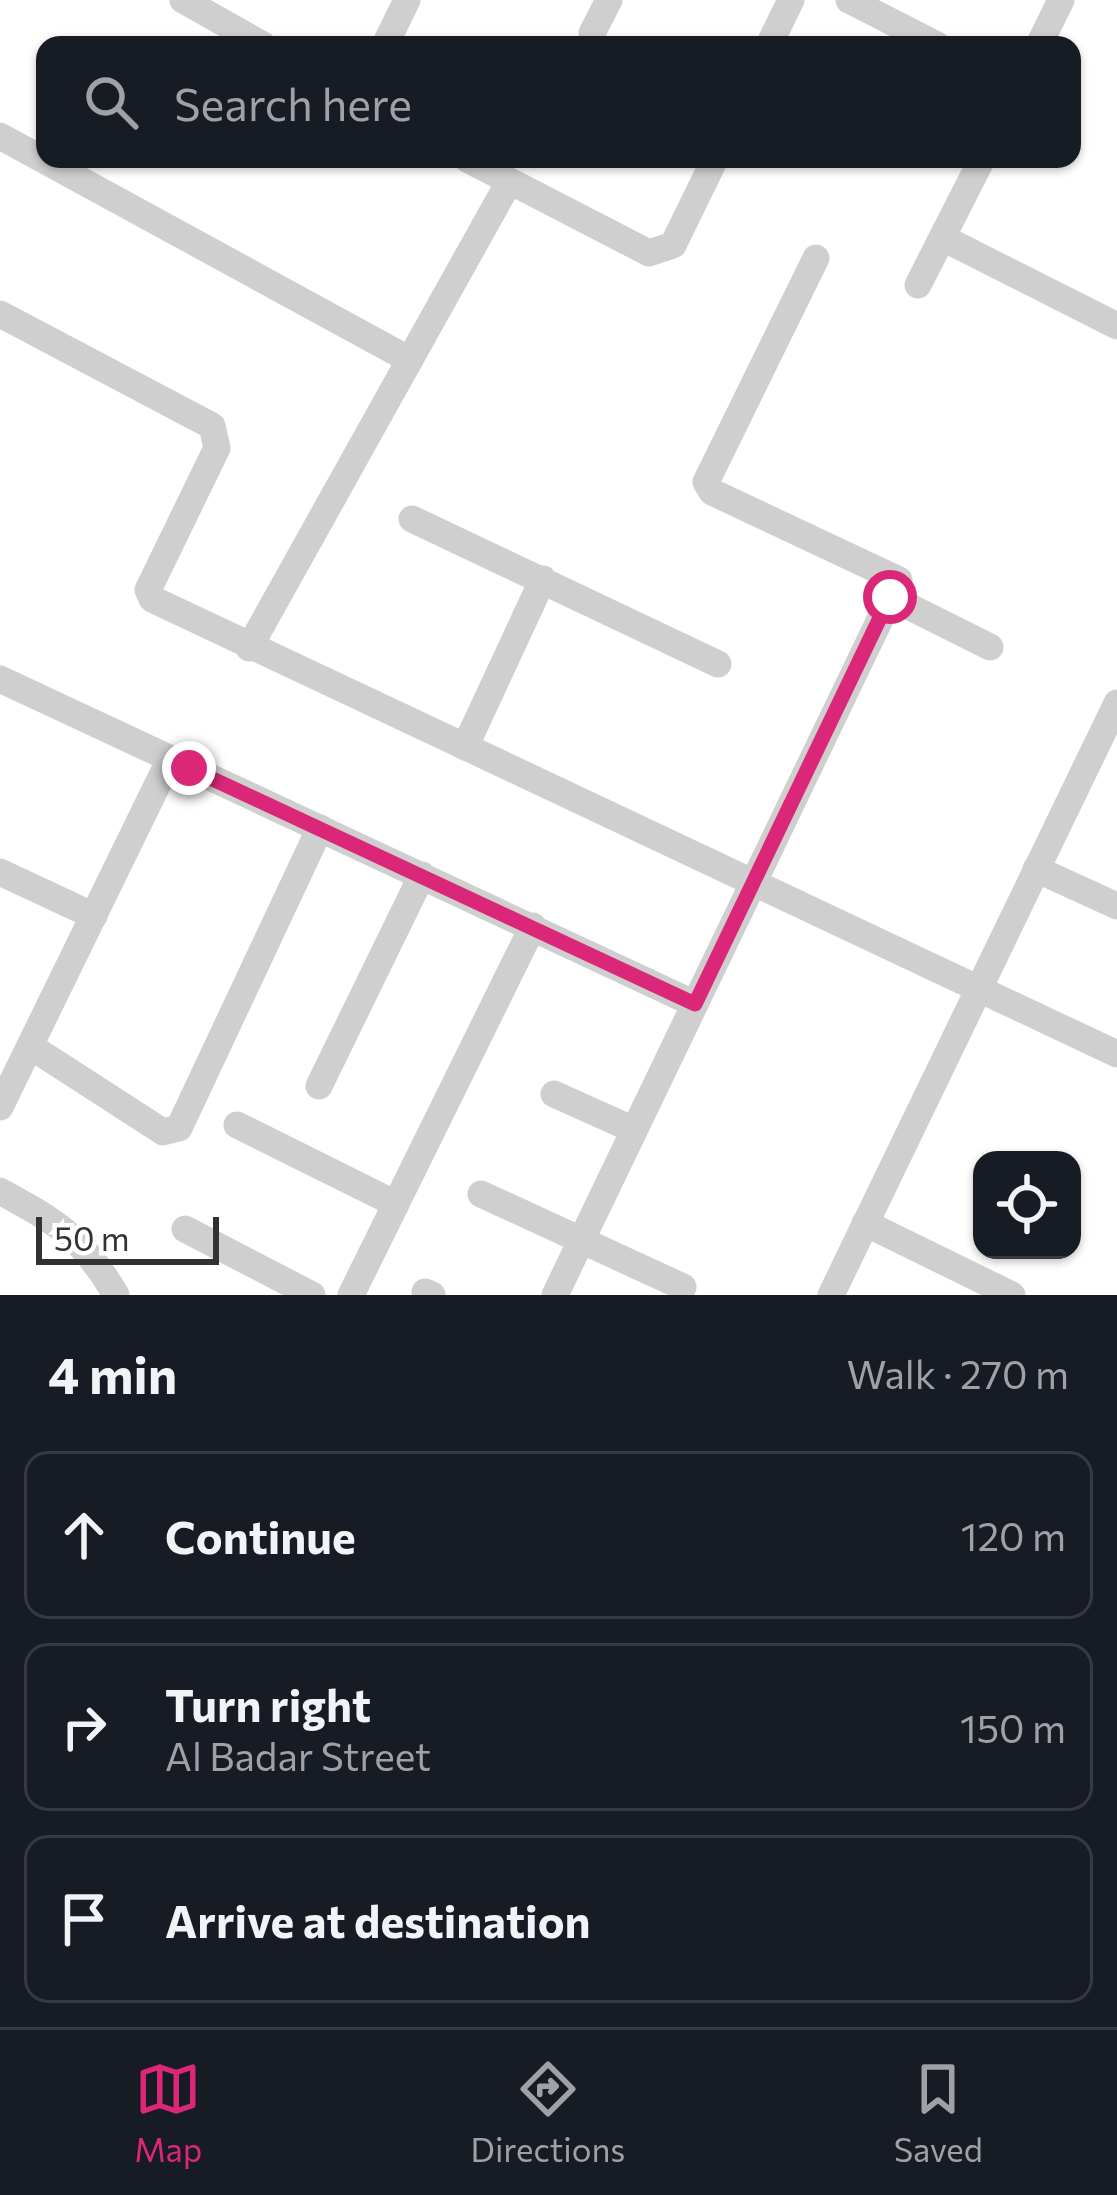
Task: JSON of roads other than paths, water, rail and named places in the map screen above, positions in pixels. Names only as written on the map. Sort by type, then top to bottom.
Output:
[{"type":"street","points":[[183,0],[247,36]]},
{"type":"street","points":[[389,36],[407,0]]},
{"type":"street","points":[[592,33],[608,0]]},
{"type":"street","points":[[773,36],[790,0]]},
{"type":"street","points":[[849,0],[919,36]]},
{"type":"street","points":[[1043,36],[1061,0]]},
{"type":"street","points":[[0,136],[36,156]]},
{"type":"street","points":[[59,168],[410,359]]},
{"type":"street","points":[[483,168],[649,253],[673,245],[711,168]]},
{"type":"street","points":[[918,285],[978,168]]},
{"type":"street","points":[[249,648],[508,182]]},
{"type":"street","points":[[943,238],[1117,326]]},
{"type":"street","points":[[555,1295],[899,580],[712,492],[706,482],[816,258]]},
{"type":"street","points":[[0,314],[212,426],[217,448],[148,590],[152,599],[1117,1054]]},
{"type":"street","points":[[412,518],[718,664]]},
{"type":"street","points":[[465,747],[543,579]]},
{"type":"street","points":[[890,597],[990,647]]},
{"type":"street","points":[[0,679],[695,1004]]},
{"type":"street","points":[[831,1295],[1117,703]]},
{"type":"street","points":[[0,1107],[170,759]]},
{"type":"street","points":[[30,1046],[163,1132],[179,1128],[320,828]]},
{"type":"street","points":[[1036,869],[1117,906]]},
{"type":"street","points":[[0,872],[94,916]]},
{"type":"street","points":[[319,1086],[422,875]]},
{"type":"street","points":[[351,1295],[533,926]]},
{"type":"street","points":[[554,1094],[634,1130]]},
{"type":"street","points":[[237,1125],[396,1204]]},
{"type":"street","points":[[0,1191],[60,1224],[90,1251],[116,1295]]},
{"type":"street","points":[[481,1194],[683,1287]]},
{"type":"street","points":[[865,1222],[1012,1295]]},
{"type":"street","points":[[185,1229],[312,1295]]}]
